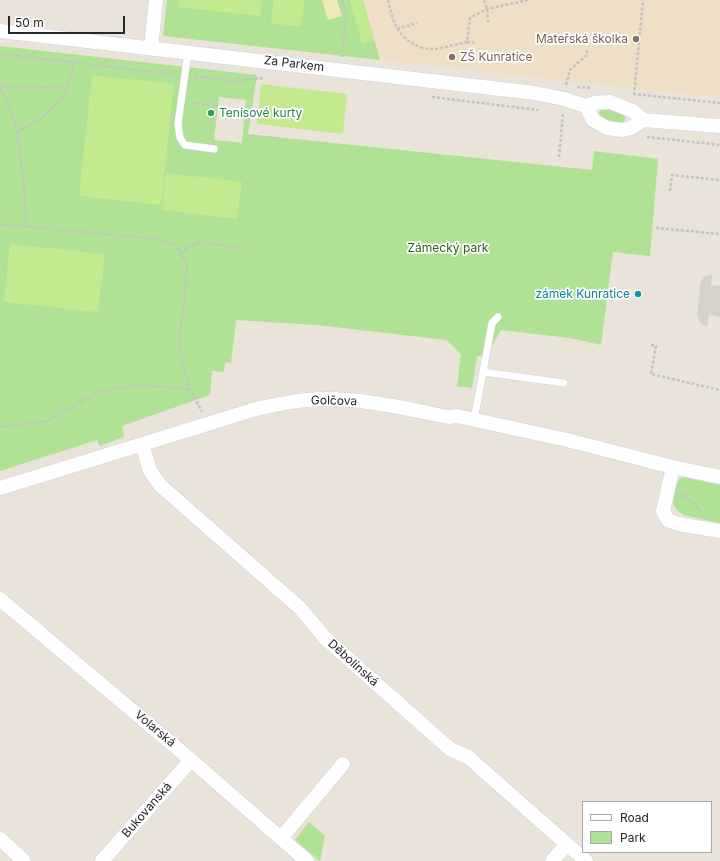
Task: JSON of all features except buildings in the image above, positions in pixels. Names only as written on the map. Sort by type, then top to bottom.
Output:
[{"type":"street","points":[[152,48],[156,0]]},
{"type":"street","name":"Za Parkem","points":[[0,31],[535,93],[564,99],[586,106],[594,103],[610,102],[638,115],[720,126]]},
{"type":"street","points":[[586,106],[594,120],[607,128],[622,130],[631,128],[638,115]]},
{"type":"street","name":"Golčova","points":[[0,488],[256,409],[285,402],[324,399],[368,402],[448,417],[457,416],[567,440],[673,467],[720,477]]},
{"type":"street","name":"Děbolínská","points":[[142,444],[150,471],[161,486],[300,608],[326,639],[391,697],[450,749],[468,758],[586,861]]},
{"type":"street","points":[[673,467],[663,511],[668,520],[678,524],[719,531]]},
{"type":"street","name":"Volarská","points":[[0,599],[191,760],[306,861]]},
{"type":"street","name":"Bukovanská","points":[[102,861],[191,760]]},
{"type":"street","points":[[281,838],[343,764]]},
{"type":"street","points":[[0,839],[24,861]]},
{"type":"street","points":[[552,861],[567,844]]},
{"type":"lane","points":[[188,52],[178,124],[180,138],[185,145],[214,149]]},
{"type":"lane","points":[[474,420],[492,323],[498,317]]},
{"type":"lane","points":[[483,372],[564,383]]},
{"type":"path","points":[[342,0],[346,15],[342,59]]},
{"type":"path","points":[[388,0],[397,29],[404,38],[415,45],[425,49],[434,49],[467,42],[477,43]]},
{"type":"path","points":[[484,0],[487,9],[488,22]]},
{"type":"path","points":[[467,42],[470,18],[487,9],[528,0]]},
{"type":"path","points":[[638,115],[643,0]]},
{"type":"path","points":[[397,29],[417,23]]},
{"type":"path","points":[[566,85],[570,70],[587,55],[587,50]]},
{"type":"path","points":[[0,54],[232,80],[265,78]]},
{"type":"path","points":[[17,132],[33,124],[59,101],[67,88],[73,63]]},
{"type":"path","points":[[0,86],[67,88]]},
{"type":"path","points":[[0,89],[8,102],[17,132],[27,227]]},
{"type":"path","points":[[431,97],[540,110]]},
{"type":"path","points":[[182,102],[218,106]]},
{"type":"path","points":[[559,158],[563,113],[568,114]]},
{"type":"path","points":[[644,136],[720,145]]},
{"type":"path","points":[[670,192],[672,175],[720,180]]},
{"type":"path","points":[[0,224],[157,239],[175,246],[186,264],[186,286],[179,342],[183,367],[190,389],[207,424]]},
{"type":"path","points":[[656,228],[720,234]]},
{"type":"path","points":[[180,253],[197,242],[243,248]]},
{"type":"path","points":[[651,345],[656,346],[651,374],[720,390]]},
{"type":"path","points":[[0,427],[48,421],[98,392],[130,386],[156,386],[190,389]]},
{"type":"path","points":[[669,484],[695,505],[719,531]]},
{"type":"shaded area","points":[[167,0],[720,0],[720,98],[163,36]]},
{"type":"shaded area","points":[[712,274],[711,285],[720,286],[720,317],[709,315],[707,327],[700,323],[697,315],[700,285],[703,277]]},
{"type":"green space","points":[[167,0],[363,0],[380,60],[163,36]]},
{"type":"green space","points":[[179,0],[262,0],[260,16],[179,7]]},
{"type":"green space","points":[[274,0],[305,0],[301,27],[271,23]]},
{"type":"green space","points":[[350,0],[363,0],[374,40],[362,44]]},
{"type":"green space","name":"Zámecký park","points":[[0,46],[257,75],[248,134],[592,170],[594,151],[658,159],[650,256],[613,252],[601,345],[570,338],[501,330],[486,356],[477,356],[472,388],[457,386],[461,354],[446,340],[317,325],[236,320],[231,363],[225,362],[224,372],[212,371],[210,395],[122,426],[124,437],[100,446],[97,440],[0,471]],"holes":[[[219,97],[246,100],[242,143],[214,140]]]},
{"type":"green space","points":[[92,75],[174,84],[161,205],[79,196]]},
{"type":"green space","points":[[261,84],[347,94],[343,134],[257,124]]},
{"type":"green space","points":[[604,107],[625,114],[625,121],[615,123],[607,121],[601,117],[599,114],[600,110]]},
{"type":"green space","points":[[166,173],[242,182],[237,219],[162,210]]},
{"type":"green space","points":[[10,244],[105,254],[98,312],[4,302]]},
{"type":"green space","points":[[682,477],[720,485],[720,523],[683,515],[676,509],[673,502],[674,494],[676,486]]},
{"type":"green space","points":[[309,822],[325,836],[320,861],[295,840]]},
{"type":"sand","points":[[322,0],[337,0],[342,16],[328,20]]},
{"type":"place","name":"Mateřská školka","points":[[636,39]]},
{"type":"place","name":"ZŠ Kunratice","points":[[452,57]]},
{"type":"place","name":"Tenisové kurty","points":[[211,113]]},
{"type":"place","name":"zámek Kunratice","points":[[638,294]]}]
